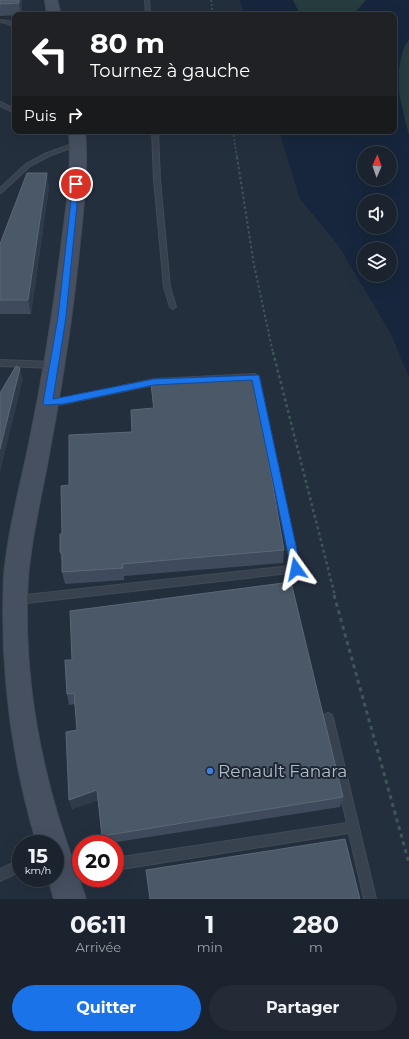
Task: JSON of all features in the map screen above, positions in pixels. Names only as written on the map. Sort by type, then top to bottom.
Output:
[{"type":"main road","points":[[51,0],[53,12]]},
{"type":"main road","points":[[49,835],[24,733],[16,646],[15,601],[21,540],[55,365],[69,259],[78,138]]},
{"type":"lane","points":[[147,0],[148,12]]},
{"type":"lane","points":[[0,22],[7,22],[12,25]]},
{"type":"lane","points":[[0,104],[12,110]]},
{"type":"lane","points":[[155,134],[157,180],[167,280],[173,307]]},
{"type":"lane","points":[[0,191],[28,165],[78,138]]},
{"type":"lane","points":[[0,363],[55,365]]},
{"type":"lane","points":[[15,601],[296,569],[256,377],[154,382],[48,403]]},
{"type":"lane","points":[[328,718],[370,899]]},
{"type":"lane","points":[[124,863],[353,827]]},
{"type":"lane","points":[[0,875],[12,869]]},
{"type":"path","points":[[211,0],[213,12]]},
{"type":"path","points":[[233,134],[258,282],[299,459],[345,638],[409,863]]},
{"type":"green space","points":[[293,0],[366,0],[356,12],[299,12]]},
{"type":"green space","points":[[409,39],[409,136],[400,99],[399,74],[403,50]]},
{"type":"water","points":[[240,0],[293,0],[299,12],[243,12]]},
{"type":"water","points":[[366,0],[409,0],[409,39],[403,49],[399,68],[399,94],[409,136],[409,377],[391,334],[360,282],[397,282],[397,242],[357,242],[357,277],[338,245],[300,199],[280,134],[397,134],[397,12],[356,12]]},
{"type":"building","points":[[0,0],[19,0],[19,3],[0,4]]},
{"type":"building","points":[[27,173],[47,173],[28,300],[0,300],[0,244]]},
{"type":"building","points":[[16,366],[20,368],[0,449],[0,393]]},
{"type":"building","points":[[254,377],[284,550],[122,564],[123,568],[62,572],[62,553],[60,552],[60,534],[62,534],[61,486],[69,485],[69,435],[132,432],[131,410],[154,408],[151,384]]},
{"type":"building","points":[[291,582],[343,797],[102,835],[97,790],[69,800],[66,732],[77,730],[74,693],[67,694],[65,660],[72,660],[70,611]]},
{"type":"building","points":[[345,839],[360,899],[150,899],[146,870]]},
{"type":"place","name":"Renault Fanara","points":[[210,771]]},
{"type":"route","points":[[76,184],[62,317],[48,403],[154,382],[256,377],[296,569]]}]
